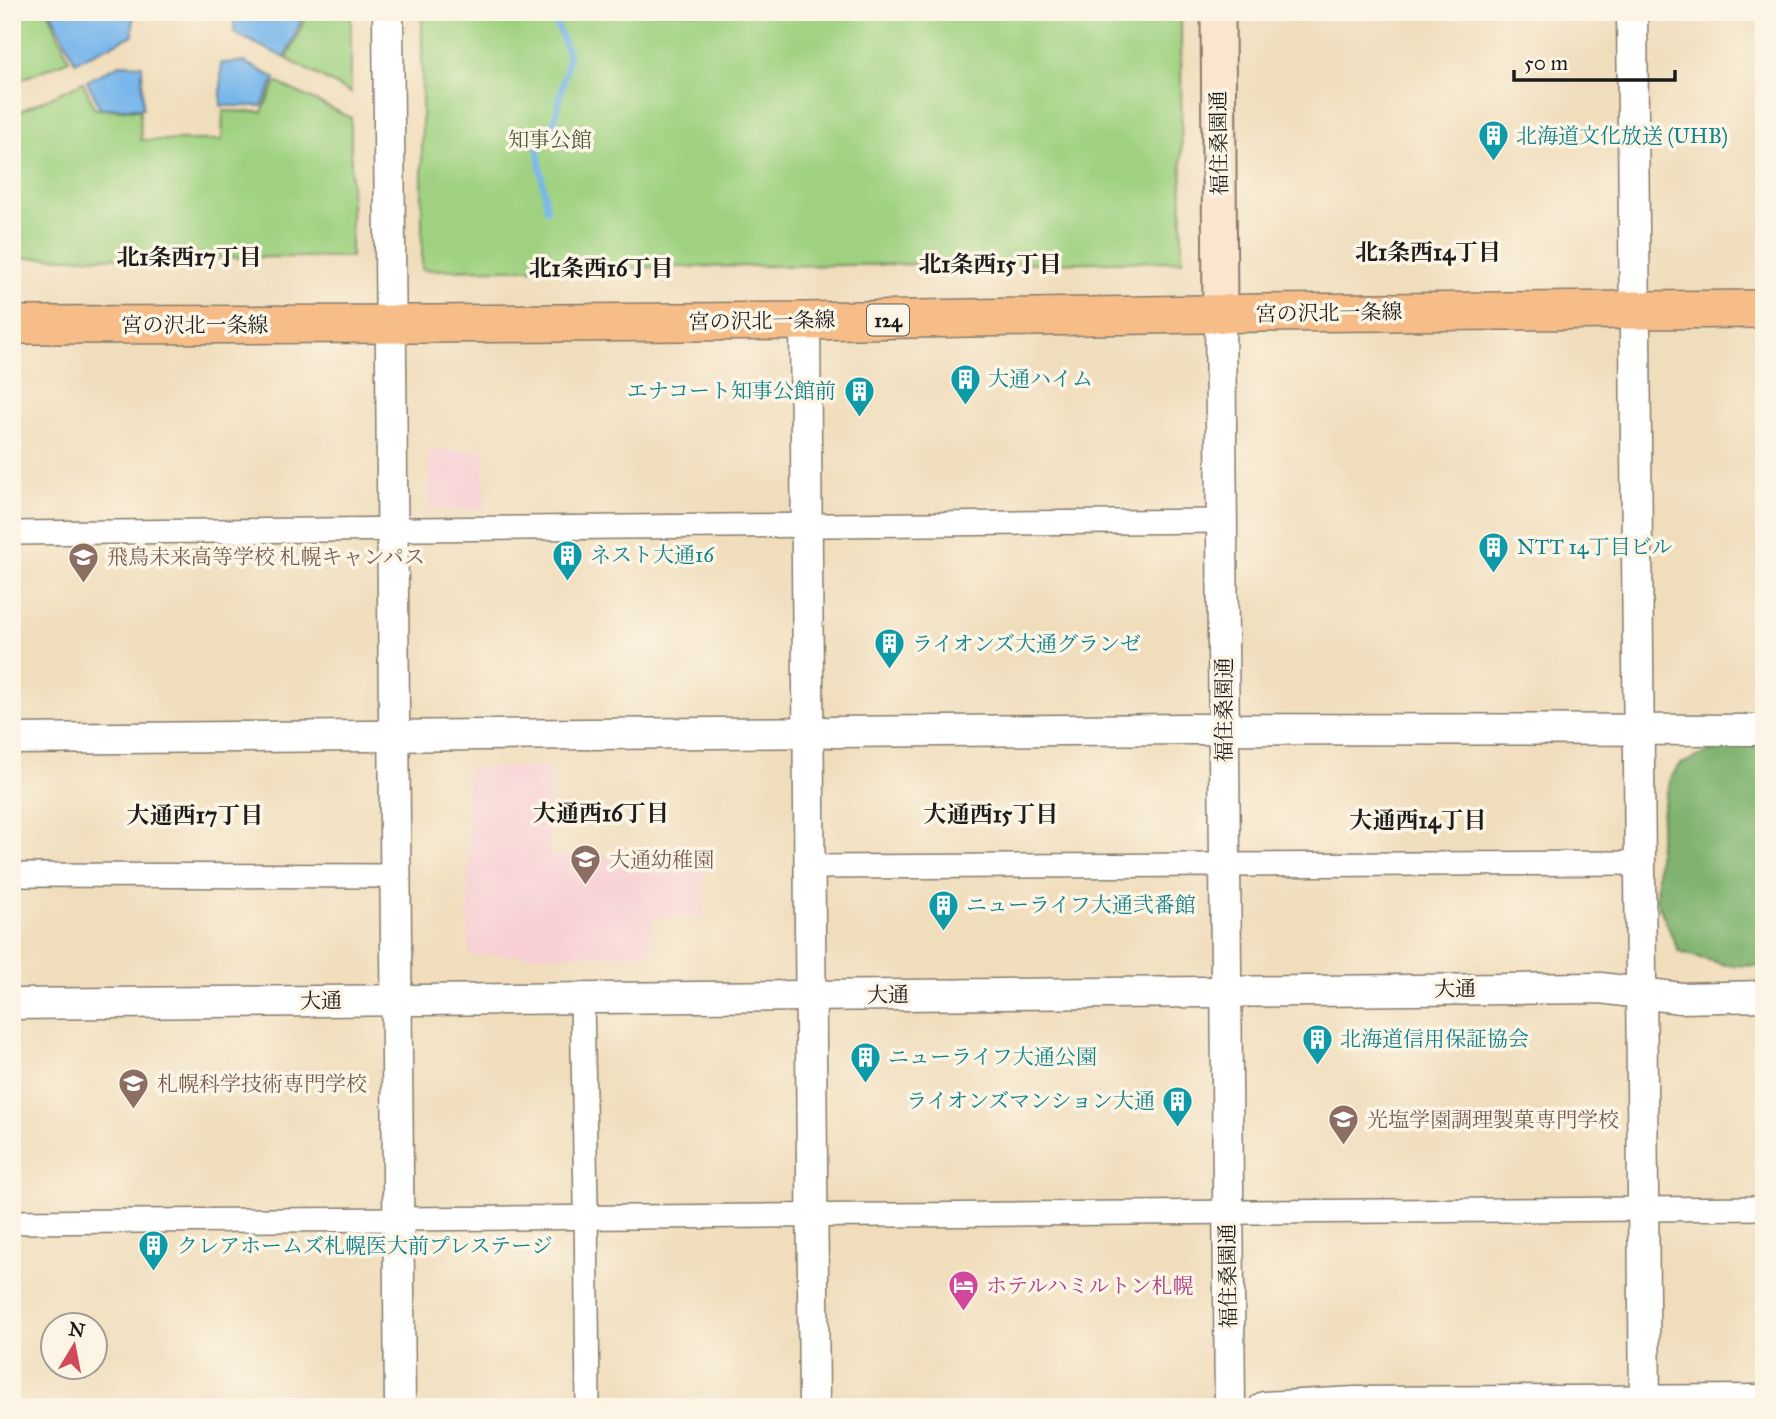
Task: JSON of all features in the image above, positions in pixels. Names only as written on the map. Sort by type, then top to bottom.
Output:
[{"type":"main road","name":"福住桑園通","points":[[1218,12],[1220,314]]},
{"type":"main road","name":"宮の沢北一条線","points":[[12,325],[390,325],[1764,309]]},
{"type":"street","points":[[388,12],[400,1407]]},
{"type":"street","points":[[1632,12],[1645,1404]]},
{"type":"street","name":"福住桑園通","points":[[1220,314],[1230,1407]]},
{"type":"street","points":[[805,321],[814,1407]]},
{"type":"street","points":[[12,533],[1222,522]]},
{"type":"street","points":[[12,739],[1224,729],[1764,730]]},
{"type":"street","points":[[810,867],[1640,863]]},
{"type":"street","points":[[12,875],[396,876]]},
{"type":"street","name":"大通","points":[[12,1004],[1600,988],[1681,998],[1764,996]]},
{"type":"street","points":[[582,999],[588,1407]]},
{"type":"street","points":[[12,1222],[1764,1208]]},
{"type":"street","points":[[1264,1407],[1764,1401]]},
{"type":"shaded area","points":[[484,450],[485,509],[429,510],[428,451]]},
{"type":"shaded area","name":"大通幼稚園","points":[[550,767],[550,856],[704,856],[704,918],[653,918],[653,954],[469,955],[468,768]]},
{"type":"green space","points":[[12,12],[49,12],[69,60],[12,83]]},
{"type":"green space","points":[[308,12],[351,12],[351,93],[287,59]]},
{"type":"green space","name":"知事公館","points":[[422,12],[1181,12],[1182,261],[422,270]]},
{"type":"green space","points":[[83,82],[95,109],[140,110],[141,140],[222,140],[223,111],[262,112],[276,82],[351,118],[351,257],[12,258],[12,115]]},
{"type":"green space","points":[[1727,744],[1764,745],[1764,966],[1726,965],[1679,952],[1656,899],[1659,840],[1671,776],[1681,764]]},
{"type":"water","points":[[51,12],[133,12],[133,35],[75,62]]},
{"type":"water","points":[[234,12],[305,12],[285,58],[234,33]]},
{"type":"water","points":[[244,62],[275,78],[262,106],[221,106],[221,63]]},
{"type":"water","points":[[120,64],[142,65],[143,108],[100,108],[87,81]]},
{"type":"waterway","points":[[547,210],[537,145],[555,120],[569,56],[552,12]]},
{"type":"place","name":"北海道文化放送 (UHB)","points":[[1493,163]]},
{"type":"place","name":"大通ハイム","points":[[965,406]]},
{"type":"place","name":"エナコート知事公館前","points":[[859,418]]},
{"type":"place","name":"NTT 14丁目ビル","points":[[1494,574]]},
{"type":"place","name":"ネスト大通16","points":[[567,582]]},
{"type":"place","name":"飛鳥未来高等学校 札幌キャンパス","points":[[84,584]]},
{"type":"place","name":"ライオンズ大通グランゼ","points":[[889,671]]},
{"type":"place","name":"大通幼稚園","points":[[586,887]]},
{"type":"place","name":"ニューライフ大通弐番館","points":[[943,932]]},
{"type":"place","name":"北海道信用保証協会","points":[[1317,1066]]},
{"type":"place","name":"ニューライフ大通公園","points":[[865,1084]]},
{"type":"place","name":"札幌科学技術専門学校","points":[[134,1111]]},
{"type":"place","name":"ライオンズマンション大通","points":[[1178,1128]]},
{"type":"place","name":"光塩学園調理製菓専門学校","points":[[1344,1147]]},
{"type":"place","name":"クレアホームズ札幌医大前プレステージ","points":[[154,1273]]},
{"type":"place","name":"ホテルハミルトン札幌","points":[[963,1313]]},
{"type":"district","name":"北1条西14丁目","points":[[1428,252]]},
{"type":"district","name":"北1条西17丁目","points":[[189,257]]},
{"type":"district","name":"北1条西15丁目","points":[[990,264]]},
{"type":"district","name":"北1条西16丁目","points":[[601,268]]},
{"type":"district","name":"大通西16丁目","points":[[601,813]]},
{"type":"district","name":"大通西15丁目","points":[[991,814]]},
{"type":"district","name":"大通西17丁目","points":[[195,815]]},
{"type":"district","name":"大通西14丁目","points":[[1418,820]]}]
